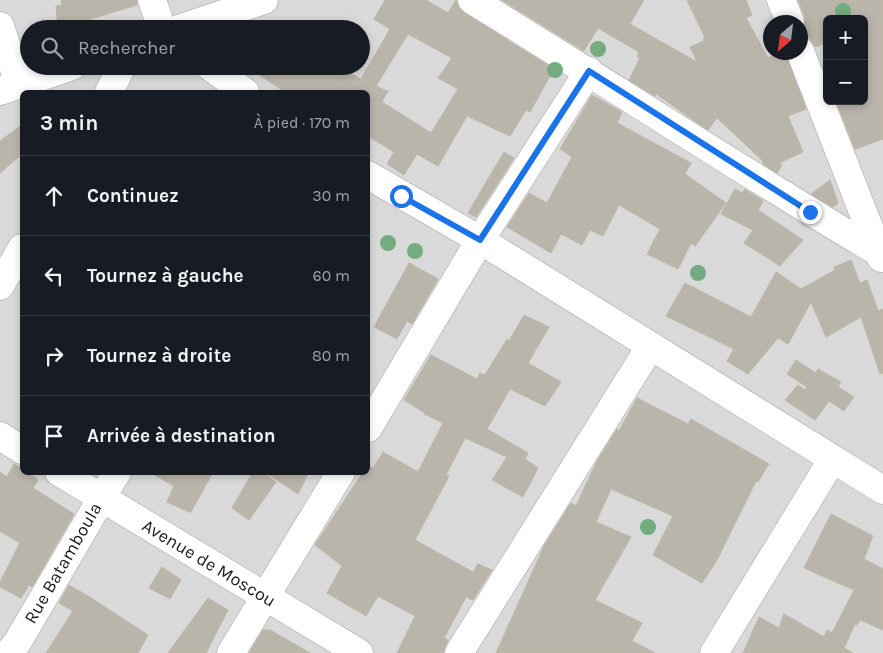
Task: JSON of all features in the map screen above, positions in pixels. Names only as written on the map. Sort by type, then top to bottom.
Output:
[{"type":"street","points":[[152,0],[159,20]]},
{"type":"street","points":[[205,20],[264,0]]},
{"type":"street","points":[[472,0],[589,71],[881,258]]},
{"type":"street","points":[[782,0],[787,15]]},
{"type":"street","points":[[0,26],[10,87],[45,75]]},
{"type":"street","points":[[804,60],[881,258]]},
{"type":"street","points":[[370,425],[480,240],[589,71]]},
{"type":"street","points":[[110,90],[118,75]]},
{"type":"street","points":[[221,75],[242,90]]},
{"type":"street","points":[[370,176],[480,240],[883,490]]},
{"type":"street","points":[[0,286],[20,251]]},
{"type":"street","points":[[459,653],[650,347]]},
{"type":"street","points":[[0,436],[20,449]]},
{"type":"street","points":[[714,653],[832,460]]},
{"type":"street","name":"Avenue de Moscou","points":[[65,475],[359,653]]},
{"type":"street","name":"Rue Batamboula","points":[[9,653],[17,643],[115,475]]},
{"type":"street","points":[[231,653],[339,475]]},
{"type":"shaded area","points":[[0,0],[883,0],[883,653],[0,653]]},
{"type":"building","points":[[61,0],[137,0],[137,5],[88,20],[57,20],[56,6],[62,5]]},
{"type":"building","points":[[385,0],[426,0],[448,13],[456,0],[459,8],[464,13],[554,69],[530,112],[526,110],[510,136],[467,116],[438,166],[417,154],[404,175],[387,164],[394,152],[370,137],[370,90],[282,90],[260,75],[353,75],[361,79],[363,75],[370,75],[370,63],[390,29],[374,19]],"holes":[[[408,34],[452,58],[438,78],[458,89],[431,133],[382,102],[387,92],[389,92],[376,86]]]},
{"type":"building","points":[[502,0],[644,0],[630,24],[697,62],[690,47],[704,41],[703,39],[705,38],[687,0],[746,0],[752,15],[746,18],[763,49],[763,60],[788,60],[806,109],[788,116],[803,152],[779,163],[782,165],[777,173],[762,163],[763,161],[717,118],[708,130],[656,94],[655,96],[629,80],[640,58],[637,57],[639,52],[598,28],[584,51]]},
{"type":"building","points":[[798,0],[883,0],[883,139],[855,149],[838,105],[868,105],[868,15],[823,15],[823,44],[815,47],[808,36],[808,15],[804,15]]},
{"type":"building","points":[[592,95],[622,112],[617,123],[691,163],[685,174],[726,203],[695,246],[691,243],[678,269],[647,254],[660,229],[619,205],[603,236],[590,230],[582,245],[561,234],[551,253],[507,227],[529,193],[547,203],[572,157],[560,149]]},
{"type":"building","points":[[20,126],[20,156],[0,173],[0,141]]},
{"type":"building","points":[[504,152],[514,158],[476,217],[468,213]]},
{"type":"building","points":[[830,180],[838,203],[833,207],[811,194]]},
{"type":"building","points":[[735,189],[742,193],[745,189],[763,201],[758,210],[803,240],[780,266],[744,243],[753,230],[721,214]]},
{"type":"building","points":[[851,260],[860,283],[867,280],[878,311],[883,309],[883,373],[880,374],[861,317],[826,337],[811,302],[788,344],[778,338],[748,374],[727,361],[734,349],[666,316],[685,283],[751,317],[776,272],[801,289],[835,270],[834,267]]},
{"type":"building","points":[[409,263],[438,279],[412,324],[407,321],[397,339],[374,327]]},
{"type":"building","points":[[524,315],[549,327],[528,363],[561,382],[545,406],[510,389],[487,429],[528,453],[525,459],[538,468],[523,497],[492,480],[507,457],[465,438],[446,475],[449,476],[415,540],[473,572],[478,564],[492,570],[473,600],[466,597],[444,638],[448,640],[443,653],[397,653],[415,616],[378,596],[366,616],[327,593],[342,566],[315,545],[361,475],[370,475],[370,466],[373,468],[383,452],[418,472],[443,423],[424,414],[404,400],[431,355],[477,379],[480,373],[485,375],[507,339],[509,341]]},
{"type":"building","points":[[796,360],[816,373],[818,369],[841,382],[838,387],[854,397],[844,411],[829,401],[815,420],[785,400],[798,385],[805,390],[807,387],[787,374]]},
{"type":"building","points":[[637,398],[688,424],[691,419],[769,464],[758,482],[756,481],[717,560],[702,583],[653,555],[673,516],[611,489],[596,522],[631,537],[595,600],[642,623],[632,641],[655,653],[496,653],[544,546],[571,503],[576,506],[596,463],[617,429],[619,431]]},
{"type":"building","points":[[14,464],[20,468],[20,475],[31,475],[38,480],[33,488],[74,514],[32,587],[29,585],[21,598],[0,587],[0,582],[20,543],[0,531],[0,472],[7,477]]},
{"type":"building","points":[[154,475],[211,475],[191,512],[167,502],[174,486]]},
{"type":"building","points":[[251,475],[266,475],[276,482],[249,520],[232,508]]},
{"type":"building","points":[[270,475],[308,475],[298,494]]},
{"type":"building","points":[[831,514],[873,536],[864,559],[883,569],[883,630],[860,620],[857,625],[855,624],[844,648],[853,653],[743,653],[759,617],[779,628],[784,614],[824,637],[827,630],[832,633],[854,590],[804,568]]},
{"type":"building","points":[[162,567],[181,580],[170,599],[149,588]]},
{"type":"building","points":[[69,585],[148,635],[138,653],[46,653],[73,611],[59,603]]},
{"type":"building","points":[[208,598],[228,610],[206,653],[168,653]]},
{"type":"building","points":[[263,630],[270,630],[310,653],[249,653]]},
{"type":"route","points":[[401,196],[480,240],[589,71],[810,212]]}]
